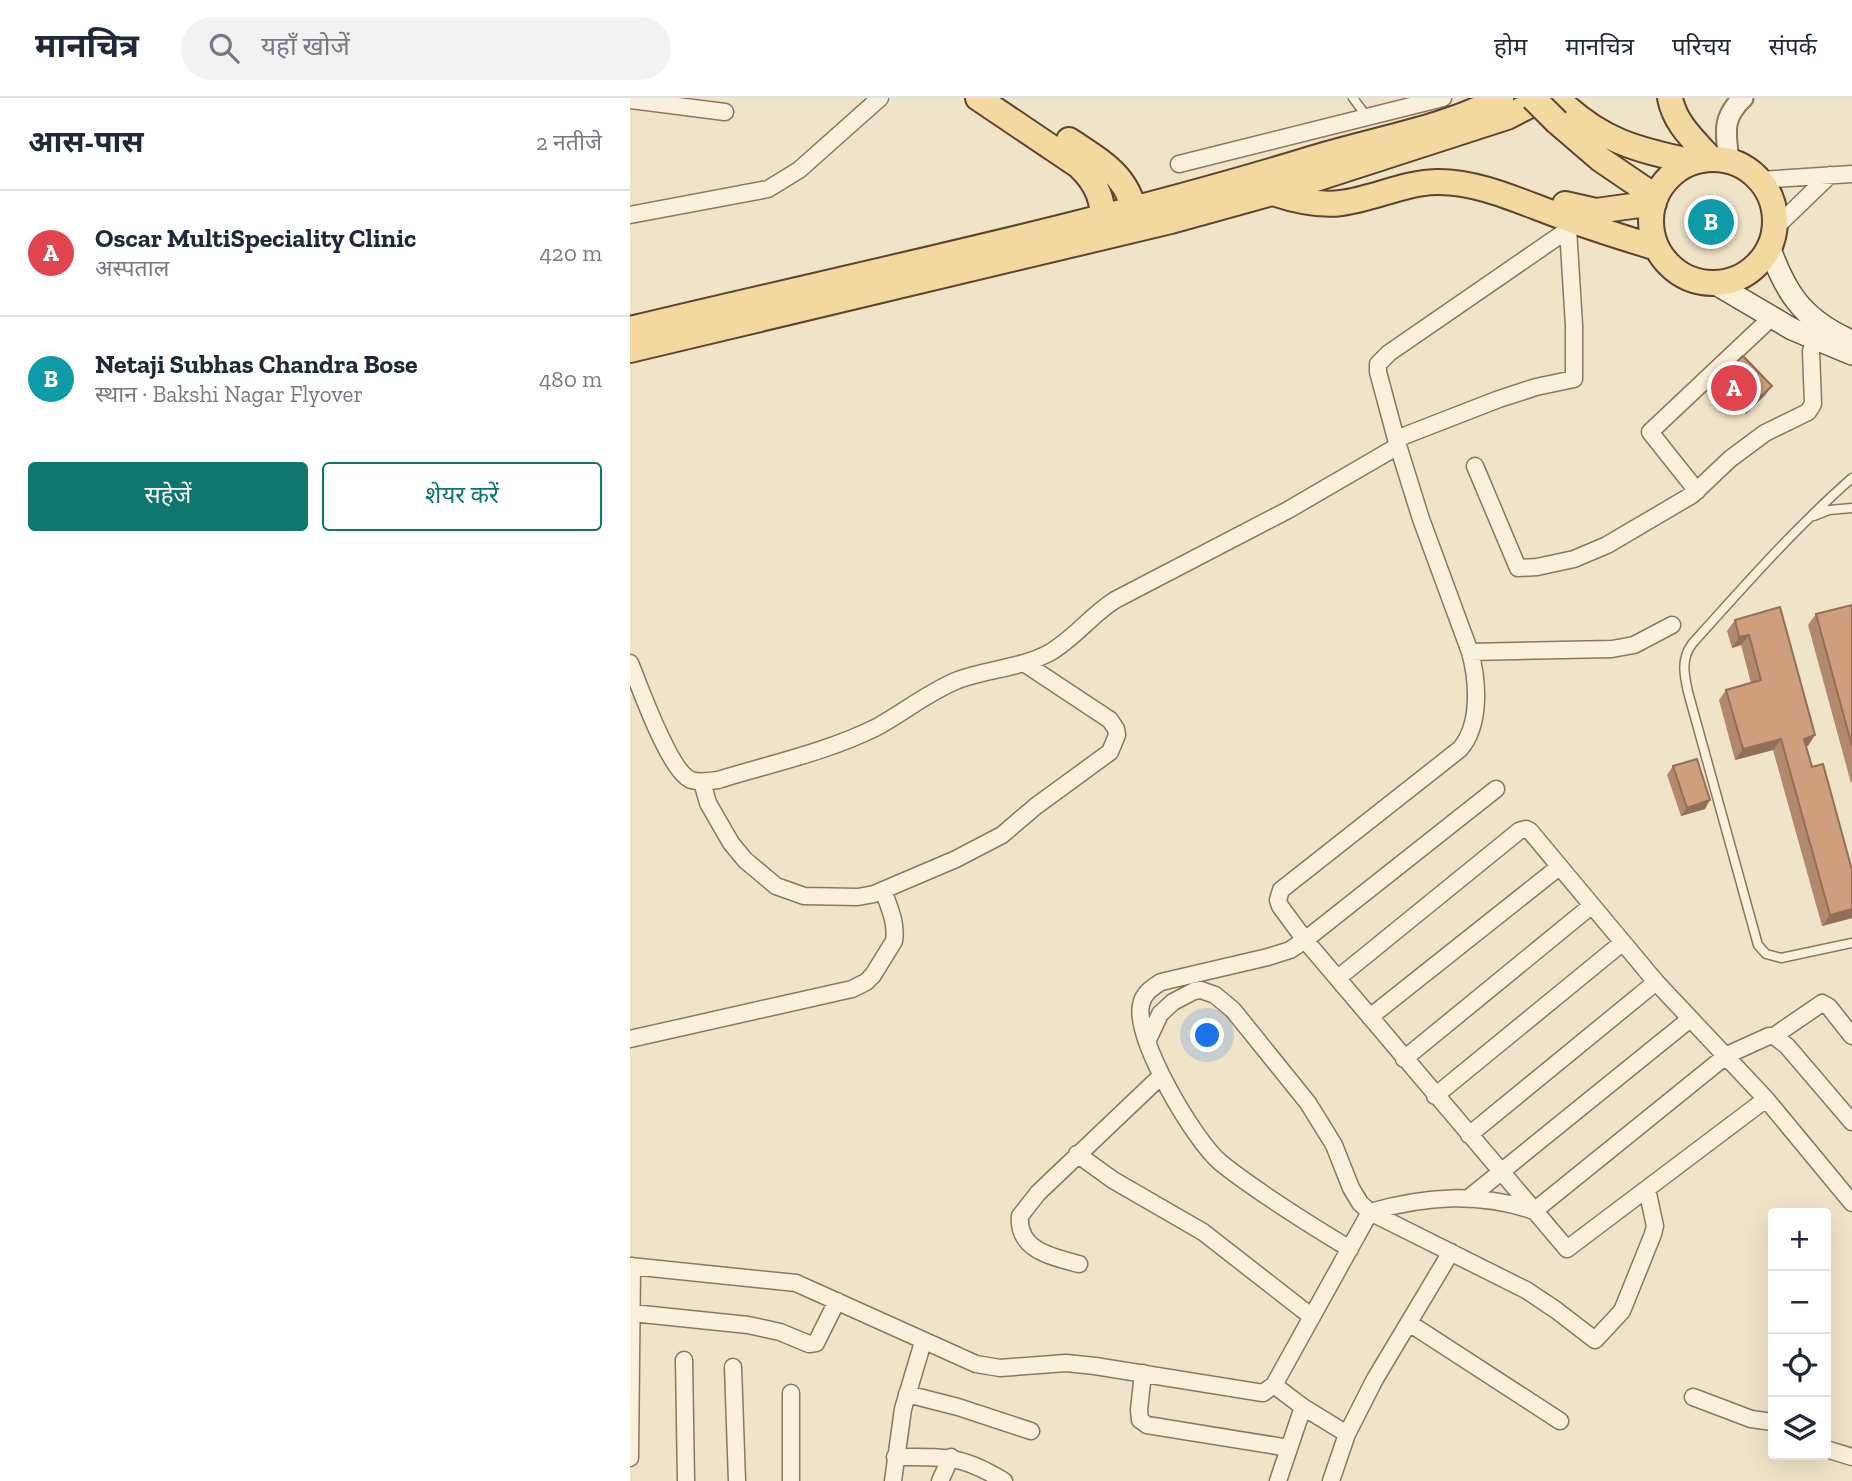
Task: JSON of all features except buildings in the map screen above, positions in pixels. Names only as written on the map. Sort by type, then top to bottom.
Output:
[{"type":"main road","points":[[978,98],[1079,166],[1092,179],[1102,201],[1105,226]]},
{"type":"main road","points":[[1007,98],[1121,179],[1129,192],[1136,219]]},
{"type":"main road","points":[[1136,219],[1249,178],[1354,145],[1424,127],[1501,98]]},
{"type":"main road","points":[[1534,98],[1637,150],[1745,169],[1759,180],[1768,195],[1774,212],[1772,238],[1780,276],[1791,296],[1829,331],[1852,341]]},
{"type":"main road","points":[[630,329],[1136,219],[1272,193],[1507,117],[1544,98]]},
{"type":"main road","points":[[1670,98],[1679,122],[1711,161]]},
{"type":"main road","points":[[1561,110],[1600,159],[1655,200]]},
{"type":"main road","points":[[1711,161],[1671,176],[1655,200],[1651,214],[1651,231],[1657,248],[1667,263],[1680,274],[1696,281],[1714,284],[1731,281],[1747,273],[1760,261],[1772,238]]},
{"type":"main road","points":[[1249,178],[1272,193],[1293,200],[1343,203],[1413,185],[1437,182],[1486,191],[1657,248]]},
{"type":"main road","points":[[1581,221],[1655,200]]},
{"type":"main road","points":[[630,350],[1012,260],[1105,226]]},
{"type":"main road","points":[[1714,284],[1772,317],[1852,354]]},
{"type":"street","points":[[630,215],[768,189],[799,170],[880,98]]},
{"type":"street","points":[[1179,164],[1443,98]]},
{"type":"street","points":[[1711,161],[1731,110],[1743,98]]},
{"type":"street","points":[[630,100],[725,112]]},
{"type":"street","points":[[1759,180],[1852,174]]},
{"type":"street","points":[[1772,238],[1830,175]]},
{"type":"street","points":[[1581,221],[1384,357],[1378,364],[1397,443],[1421,519],[1470,652],[1475,710],[1470,738],[1445,763],[1281,890],[1278,900],[1305,940],[1567,1249],[1766,1098]]},
{"type":"street","points":[[630,663],[668,753],[683,775],[702,782],[728,777],[839,743],[873,729],[941,687],[977,674],[1039,658],[1066,643],[1115,600],[1288,510],[1397,443],[1499,399],[1574,379],[1574,326],[1581,221]]},
{"type":"street","points":[[1697,491],[1650,432],[1772,317]]},
{"type":"street","points":[[1475,466],[1518,568],[1537,567],[1588,555],[1671,509],[1697,491],[1730,458],[1765,433],[1812,408],[1811,351],[1815,338]]},
{"type":"street","points":[[1470,652],[1612,649],[1634,645],[1672,625]]},
{"type":"street","points":[[702,782],[709,803],[730,843],[745,860],[776,886],[804,895],[833,897],[858,897],[883,890],[997,839],[1110,752],[1117,735],[1110,720],[1024,663]]},
{"type":"street","points":[[1350,1249],[1304,1221],[1208,1151],[1161,1076],[1147,1042],[1140,1007],[1151,988],[1161,982],[1278,954],[1305,940],[1496,789]]},
{"type":"street","points":[[1338,978],[1519,831],[1526,829],[1656,982],[1766,1098],[1852,1203]]},
{"type":"street","points":[[1370,1017],[1559,867]]},
{"type":"street","points":[[630,1039],[852,989],[866,982],[894,941],[894,923],[883,890]]},
{"type":"street","points":[[1404,1059],[1591,906]]},
{"type":"street","points":[[1436,1096],[1622,943]]},
{"type":"street","points":[[1469,1135],[1656,982]]},
{"type":"street","points":[[1147,1042],[1160,1014],[1174,1002],[1194,991],[1201,990],[1215,995],[1233,1010],[1308,1103],[1334,1145],[1360,1203],[1370,1212],[1526,1290],[1595,1340],[1622,1311],[1653,1234],[1655,1226],[1647,1189]]},
{"type":"street","points":[[1534,1211],[1727,1055],[1763,1037],[1774,1036],[1822,1003],[1829,1007],[1852,1036]]},
{"type":"street","points":[[1470,1197],[1690,1019]]},
{"type":"street","points":[[1774,1036],[1787,1046],[1852,1122]]},
{"type":"street","points":[[1079,1264],[1038,1251],[1024,1240],[1019,1224],[1020,1216],[1024,1207],[1077,1154],[1161,1076]]},
{"type":"street","points":[[1077,1154],[1113,1180],[1203,1232],[1312,1317]]},
{"type":"street","points":[[630,1458],[631,1266],[784,1280],[837,1301],[962,1360],[988,1366],[1066,1363],[1263,1393],[1274,1385],[1370,1212],[1409,1203],[1470,1197],[1503,1201],[1534,1211]]},
{"type":"street","points":[[1331,1481],[1347,1434],[1375,1379],[1451,1252]]},
{"type":"street","points":[[632,1313],[748,1325],[780,1332],[809,1344],[816,1343],[837,1301]]},
{"type":"street","points":[[1409,1323],[1560,1421]]},
{"type":"street","points":[[893,1481],[907,1394],[923,1342]]},
{"type":"street","points":[[684,1360],[686,1481]]},
{"type":"street","points":[[733,1367],[737,1481]]},
{"type":"street","points":[[1143,1373],[1139,1410],[1140,1420],[1147,1425],[1289,1448]]},
{"type":"street","points":[[1274,1385],[1347,1434]]},
{"type":"street","points":[[790,1393],[791,1481]]},
{"type":"street","points":[[907,1394],[958,1407],[1031,1431]]},
{"type":"street","points":[[1693,1397],[1751,1419],[1768,1421]]},
{"type":"street","points":[[1278,1481],[1304,1407]]},
{"type":"street","points":[[1831,1451],[1852,1457]]},
{"type":"street","points":[[895,1457],[951,1457],[970,1462],[1003,1481]]},
{"type":"street","points":[[940,1481],[951,1457]]},
{"type":"lane","points":[[1353,98],[1367,117]]},
{"type":"lane","points":[[1852,478],[1810,517],[1692,643],[1685,657],[1684,675],[1758,945],[1766,954],[1781,958],[1852,943]]},
{"type":"lane","points":[[1810,517],[1829,510],[1852,508]]},
{"type":"place","name":"Netaji Subhas Chandra Bose","points":[[1711,222]]},
{"type":"place","name":"Oscar MultiSpeciality Clinic","points":[[1734,388]]}]
